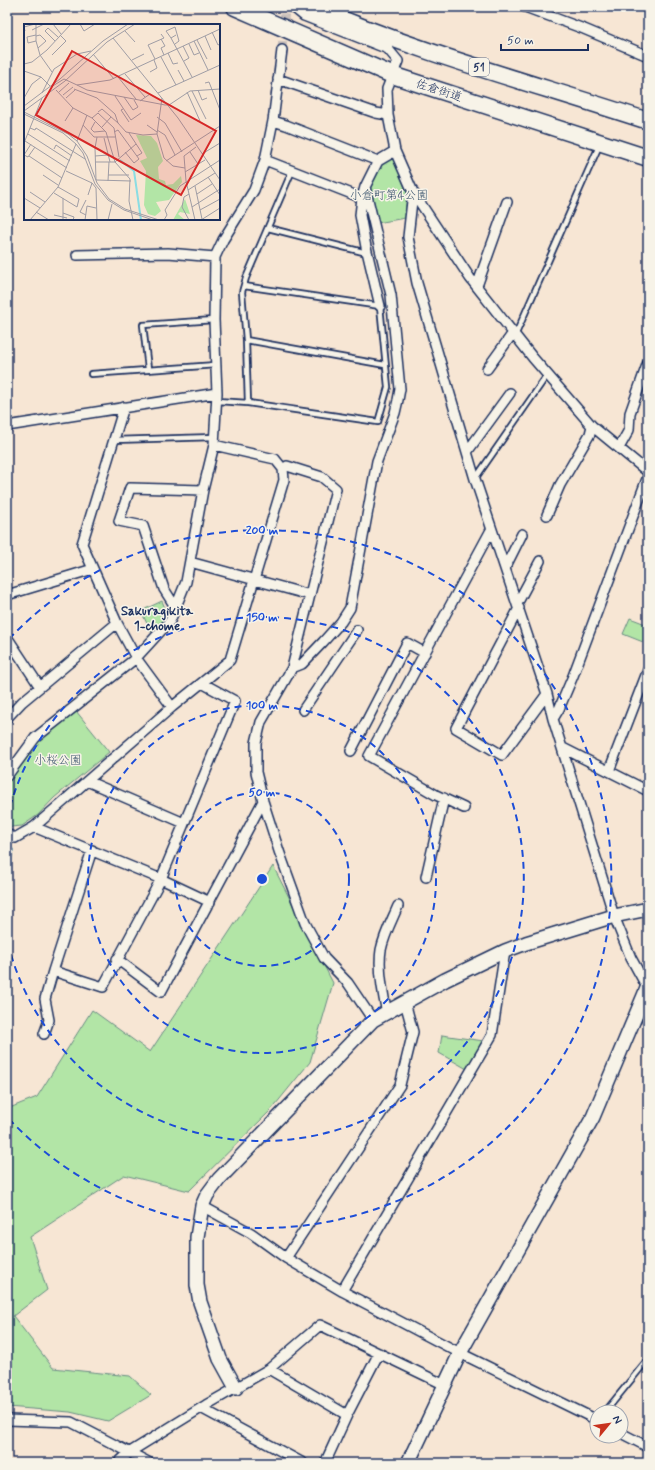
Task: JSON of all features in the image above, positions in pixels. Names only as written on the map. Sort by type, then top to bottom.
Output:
[{"type":"highway","name":"佐倉街道","points":[[235,7],[392,75],[648,158]]},
{"type":"highway","name":"51","points":[[313,7],[390,37],[477,67],[648,121]]},
{"type":"street","points":[[293,7],[304,16],[388,49],[398,61],[387,89],[388,115],[394,151],[413,192],[477,286],[532,358],[548,374],[592,426],[648,472]]},
{"type":"street","points":[[525,7],[584,28],[648,56]]},
{"type":"street","points":[[7,776],[35,738],[136,658],[170,621],[186,582],[214,441],[217,397],[214,320],[215,257],[223,240],[254,190],[265,160],[273,121],[282,50]]},
{"type":"street","points":[[278,79],[376,113],[388,115]]},
{"type":"street","points":[[273,121],[378,161]]},
{"type":"street","points":[[380,306],[367,253],[360,215],[362,198],[378,161],[394,151]]},
{"type":"street","points":[[265,160],[362,198]]},
{"type":"street","points":[[292,668],[302,664],[341,622],[350,608],[377,461],[398,400],[399,375],[395,349],[391,295],[366,187]]},
{"type":"street","points":[[413,192],[408,237],[417,282],[467,452],[491,530],[547,694],[553,719],[614,916],[631,958],[648,988],[593,1117],[460,1353],[413,1461]]},
{"type":"street","points":[[477,286],[507,202]]},
{"type":"street","points":[[77,255],[168,253],[215,257]]},
{"type":"street","points":[[487,369],[514,335]]},
{"type":"street","points":[[619,448],[629,430],[630,413],[648,362]]},
{"type":"street","points":[[467,452],[510,393]]},
{"type":"street","points":[[7,426],[124,408],[217,397]]},
{"type":"street","points":[[124,408],[82,544],[117,623],[136,658],[172,707]]},
{"type":"street","points":[[547,515],[560,485],[590,434],[592,426]]},
{"type":"street","points":[[7,834],[15,838],[34,827],[172,707],[230,660],[284,480],[283,468],[275,459],[214,441]]},
{"type":"street","points":[[283,468],[287,466],[322,477],[336,489],[292,668],[261,722],[256,743],[256,772],[279,851],[305,924],[324,958],[348,983],[373,1020]]},
{"type":"street","points":[[553,719],[559,709],[573,676],[648,476]]},
{"type":"street","points":[[176,608],[164,589],[143,526],[119,521],[130,488],[204,490]]},
{"type":"street","points":[[464,808],[369,756],[491,530]]},
{"type":"street","points":[[505,568],[522,534]]},
{"type":"street","points":[[540,561],[456,728],[502,755],[547,694]]},
{"type":"street","points":[[190,562],[310,595]]},
{"type":"street","points":[[7,595],[93,569]]},
{"type":"street","points":[[7,718],[22,702],[117,623]]},
{"type":"street","points":[[303,710],[357,630]]},
{"type":"street","points":[[7,637],[40,687]]},
{"type":"street","points":[[350,751],[407,643],[425,653]]},
{"type":"street","points":[[609,771],[648,670]]},
{"type":"street","points":[[53,971],[103,987],[161,879],[235,701],[202,683]]},
{"type":"street","points":[[563,748],[648,791]]},
{"type":"street","points":[[87,781],[184,823]]},
{"type":"street","points":[[426,877],[444,798]]},
{"type":"street","points":[[117,959],[161,992],[263,800]]},
{"type":"street","points":[[34,827],[161,879],[210,902]]},
{"type":"street","points":[[44,1034],[48,1020],[45,1000],[92,850]]},
{"type":"street","points":[[387,1012],[382,992],[381,951],[385,935],[398,906]]},
{"type":"street","points":[[236,1388],[220,1359],[200,1302],[197,1285],[197,1237],[202,1206],[219,1179],[373,1020],[445,980],[505,951],[614,916],[648,909]]},
{"type":"street","points":[[342,1291],[492,1035],[505,951]]},
{"type":"street","points":[[286,1258],[400,1085],[412,1032],[405,1002]]},
{"type":"street","points":[[202,1206],[251,1233],[286,1258],[342,1291],[460,1353],[589,1416]]},
{"type":"street","points":[[118,1463],[130,1452],[201,1408],[270,1369],[320,1325],[445,1385]]},
{"type":"street","points":[[325,1463],[347,1415],[379,1353]]},
{"type":"street","points":[[270,1369],[347,1415]]},
{"type":"street","points":[[201,1408],[303,1463]]},
{"type":"street","points":[[7,1420],[71,1422],[150,1463]]},
{"type":"street","points":[[629,1437],[648,1447]]},
{"type":"lane","points":[[514,335],[601,142]]},
{"type":"lane","points":[[248,403],[246,340],[242,292],[292,171]]},
{"type":"lane","points":[[268,228],[367,253]]},
{"type":"lane","points":[[217,397],[378,422],[388,387],[380,306],[244,286]]},
{"type":"lane","points":[[148,369],[143,325],[214,320]]},
{"type":"lane","points":[[246,340],[385,364]]},
{"type":"lane","points":[[91,374],[216,365]]},
{"type":"lane","points":[[475,479],[548,374]]},
{"type":"lane","points":[[114,440],[214,441]]},
{"type":"lane","points":[[611,1404],[648,1360]]},
{"type":"green space","name":"小倉町第4公園","points":[[393,156],[407,193],[405,218],[377,223],[368,187],[379,162]]},
{"type":"green space","points":[[162,601],[165,608],[163,622],[151,632],[141,611]]},
{"type":"green space","points":[[630,618],[648,625],[648,644],[623,634]]},
{"type":"green space","name":"小桜公園","points":[[76,711],[109,752],[54,798],[38,815],[22,826],[11,827],[7,825],[7,784],[35,744]]},
{"type":"green space","points":[[273,866],[333,983],[310,1062],[271,1110],[189,1191],[124,1175],[30,1237],[47,1290],[13,1316],[53,1368],[130,1376],[151,1395],[108,1421],[70,1412],[7,1407],[7,1109],[37,1097],[92,1010],[150,1052]]},
{"type":"green space","points":[[442,1035],[484,1041],[467,1069],[439,1053]]},
{"type":"waterway","points":[[7,875],[12,850]]},
{"type":"tunnel","points":[[282,50],[285,7]]},
{"type":"district","name":"Sakuragikita 1-chome","points":[[157,618]]}]
